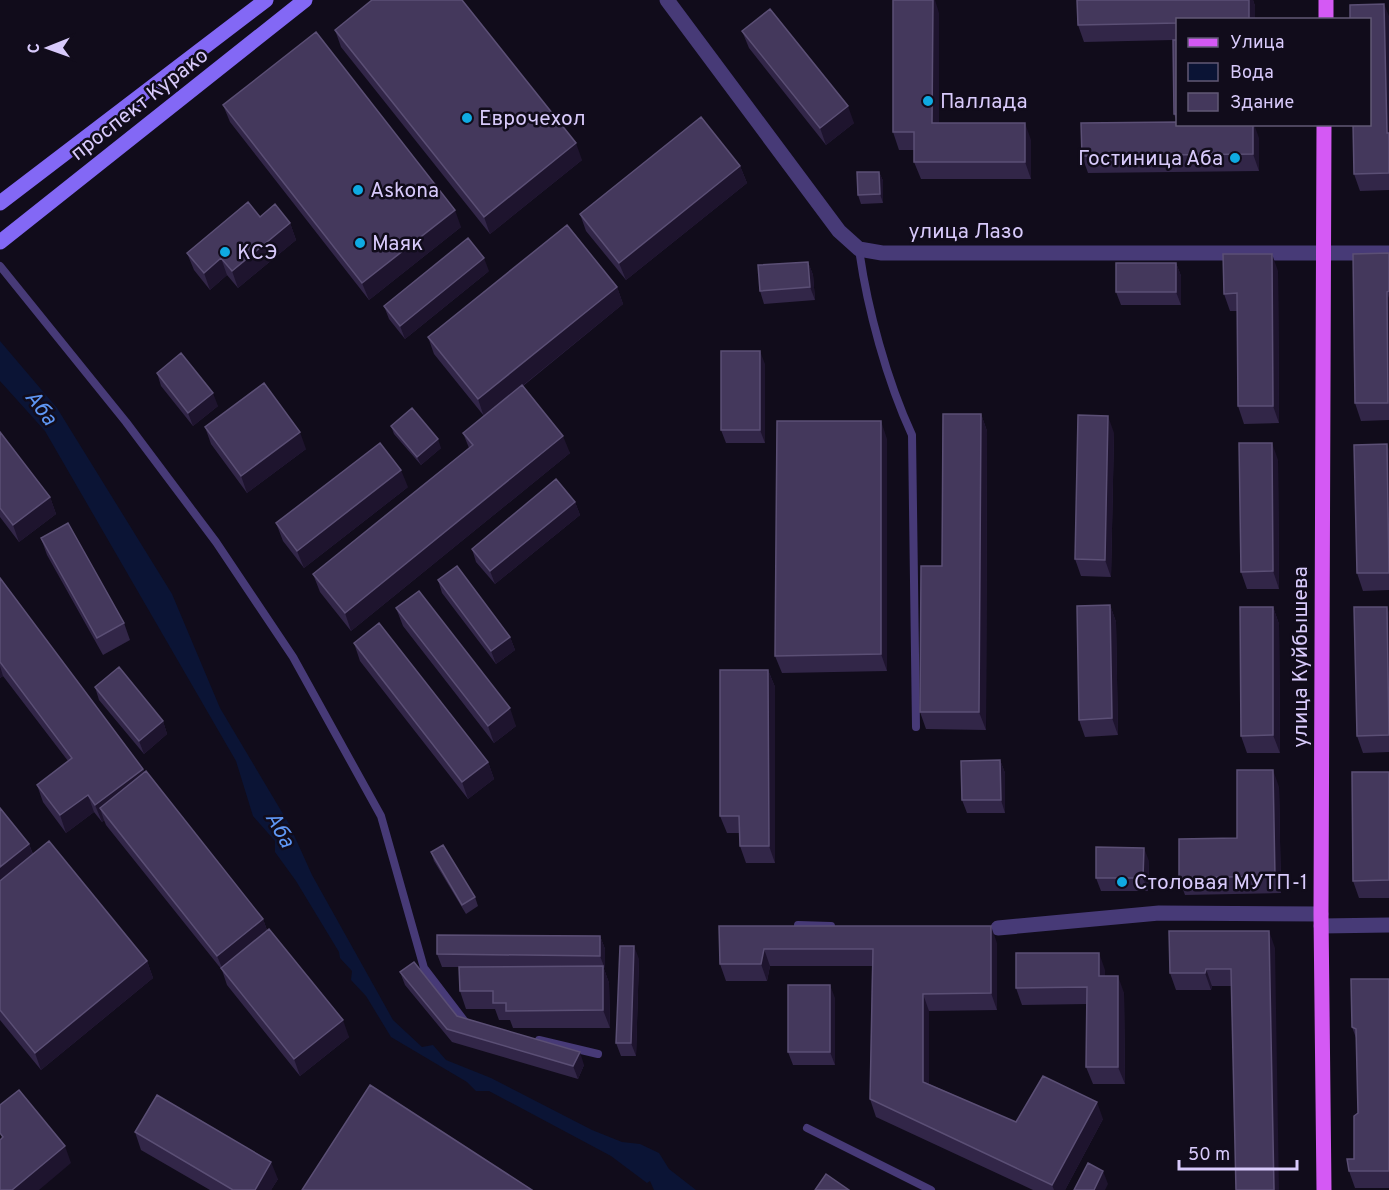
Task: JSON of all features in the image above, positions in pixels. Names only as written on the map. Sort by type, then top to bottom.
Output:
[{"type":"main road","name":"проспект Курако","points":[[0,203],[266,0]]},
{"type":"main road","name":"проспект Курако","points":[[0,242],[305,0]]},
{"type":"main road","points":[[1326,0],[1326,18]]},
{"type":"main road","name":"улица Куйбышева","points":[[1324,126],[1321,920],[1324,1190]]},
{"type":"street","points":[[667,0],[839,231],[859,249]]},
{"type":"street","name":"улица Лазо","points":[[859,249],[882,253],[1389,253]]},
{"type":"street","points":[[992,928],[1159,913],[1389,925]]},
{"type":"lane","points":[[859,249],[863,280],[895,399],[912,435],[915,727]]},
{"type":"lane","points":[[0,266],[126,422],[216,542],[293,657],[381,816],[424,968],[464,1023],[475,1025]]},
{"type":"lane","points":[[798,925],[845,926]]},
{"type":"lane","points":[[531,1038],[597,1054]]},
{"type":"lane","points":[[807,1128],[931,1190]]},
{"type":"water","name":"Аба","points":[[0,341],[57,408],[172,594],[220,708],[289,824],[312,875],[393,1020],[422,1047],[433,1045],[446,1060],[491,1078],[592,1130],[622,1142],[640,1144],[659,1153],[669,1169],[696,1190],[654,1190],[650,1181],[647,1183],[611,1156],[489,1091],[476,1091],[467,1082],[391,1037],[366,996],[351,980],[352,971],[340,958],[339,952],[296,881],[275,852],[275,841],[253,816],[236,761],[45,431],[0,381]]},
{"type":"building","points":[[372,0],[462,0],[576,143],[484,217],[335,30]]},
{"type":"building","points":[[893,0],[933,0],[932,123],[1025,123],[1025,162],[914,162],[914,132],[893,132]]},
{"type":"building","points":[[1077,0],[1249,0],[1249,18],[1176,18],[1176,23],[1078,25]]},
{"type":"building","points":[[1384,4],[1389,173],[1354,174],[1353,126],[1371,126],[1371,18],[1350,18],[1350,5]]},
{"type":"building","points":[[770,9],[848,106],[820,128],[742,31]]},
{"type":"building","points":[[316,32],[455,210],[362,283],[223,105]]},
{"type":"building","points":[[1173,40],[1176,40],[1176,114],[1174,114]]},
{"type":"building","points":[[701,117],[740,166],[619,263],[580,214]]},
{"type":"building","points":[[1176,122],[1176,126],[1253,126],[1253,154],[1082,156],[1081,123]]},
{"type":"building","points":[[857,172],[879,172],[880,194],[858,195]]},
{"type":"building","points":[[248,202],[260,217],[275,204],[290,223],[232,271],[221,258],[204,273],[187,253]]},
{"type":"building","points":[[567,225],[617,287],[478,399],[428,337]]},
{"type":"building","points":[[468,238],[484,258],[400,326],[384,306]]},
{"type":"building","points":[[1389,253],[1388,403],[1355,403],[1353,254]]},
{"type":"building","points":[[1223,254],[1272,254],[1273,406],[1238,406],[1237,293],[1224,294]]},
{"type":"building","points":[[808,262],[810,287],[760,291],[758,265]]},
{"type":"building","points":[[1116,263],[1176,263],[1176,292],[1116,292]]},
{"type":"building","points":[[721,351],[760,351],[760,430],[721,430]]},
{"type":"building","points":[[181,353],[213,393],[188,413],[157,373]]},
{"type":"building","points":[[264,383],[300,432],[241,476],[205,427]]},
{"type":"building","points":[[522,385],[563,436],[345,613],[313,574],[473,445],[463,433]]},
{"type":"building","points":[[412,408],[438,439],[417,457],[391,426]]},
{"type":"building","points":[[943,414],[981,414],[979,712],[920,712],[921,566],[942,566]]},
{"type":"building","points":[[1078,415],[1108,416],[1105,560],[1075,559]]},
{"type":"building","points":[[777,421],[881,421],[881,654],[775,656]]},
{"type":"building","points":[[0,432],[50,497],[13,525],[0,508]]},
{"type":"building","points":[[380,443],[401,470],[297,551],[276,523]]},
{"type":"building","points":[[1239,443],[1272,443],[1273,571],[1241,572]]},
{"type":"building","points":[[1387,444],[1389,573],[1357,573],[1354,445]]},
{"type":"building","points":[[556,479],[575,502],[490,571],[472,549]]},
{"type":"building","points":[[68,523],[124,623],[97,638],[41,538]]},
{"type":"building","points":[[457,566],[510,637],[491,651],[438,580]]},
{"type":"building","points":[[0,578],[143,769],[95,805],[88,795],[60,815],[37,785],[72,758],[0,662]]},
{"type":"building","points":[[419,591],[510,708],[488,726],[396,608]]},
{"type":"building","points":[[1110,605],[1112,718],[1079,720],[1077,606]]},
{"type":"building","points":[[1240,607],[1273,607],[1273,735],[1241,736]]},
{"type":"building","points":[[1354,607],[1387,607],[1389,735],[1357,736]]},
{"type":"building","points":[[379,623],[488,762],[462,782],[354,643]]},
{"type":"building","points":[[119,667],[163,721],[139,741],[95,687]]},
{"type":"building","points":[[720,670],[768,670],[769,846],[740,846],[739,816],[720,816]]},
{"type":"building","points":[[1000,760],[1001,800],[962,800],[961,761]]},
{"type":"building","points":[[1237,770],[1273,770],[1275,876],[1179,878],[1179,839],[1237,838]]},
{"type":"building","points":[[146,771],[263,919],[217,956],[100,808]]},
{"type":"building","points":[[1352,772],[1389,772],[1389,880],[1353,881]]},
{"type":"building","points":[[0,808],[29,844],[0,867]]},
{"type":"building","points":[[49,841],[147,961],[35,1053],[0,1010],[0,881]]},
{"type":"building","points":[[443,845],[475,897],[462,905],[431,852]]},
{"type":"building","points":[[1096,847],[1144,848],[1143,878],[1096,878]]},
{"type":"building","points":[[719,926],[991,926],[991,993],[923,994],[923,1082],[1016,1122],[1043,1076],[1097,1102],[1052,1185],[870,1099],[873,949],[764,949],[761,964],[720,964]]},
{"type":"building","points":[[269,929],[343,1020],[294,1059],[221,968]]},
{"type":"building","points":[[1169,931],[1269,931],[1274,1190],[1236,1190],[1231,969],[1206,969],[1205,973],[1170,973]]},
{"type":"building","points":[[437,935],[600,936],[600,956],[437,954]]},
{"type":"building","points":[[620,946],[634,946],[631,1043],[616,1043]]},
{"type":"building","points":[[1016,953],[1099,953],[1099,976],[1118,976],[1118,1067],[1086,1067],[1087,987],[1016,988]]},
{"type":"building","points":[[414,962],[457,1016],[580,1052],[573,1066],[447,1029],[400,972]]},
{"type":"building","points":[[603,966],[603,1010],[506,1011],[506,1003],[493,1003],[493,991],[460,991],[459,967]]},
{"type":"building","points":[[1351,979],[1389,979],[1389,1171],[1349,1171],[1347,1159],[1354,1159],[1354,1116],[1358,1113],[1356,1029],[1352,1027]]},
{"type":"building","points":[[788,985],[830,985],[830,1052],[788,1052]]},
{"type":"building","points":[[370,1085],[532,1190],[302,1190]]},
{"type":"building","points":[[19,1090],[65,1146],[12,1190],[0,1190],[0,1140],[3,1137],[0,1133],[0,1105]]},
{"type":"building","points":[[157,1095],[271,1162],[255,1190],[233,1190],[135,1132]]},
{"type":"building","points":[[1088,1163],[1103,1171],[1094,1190],[1074,1190]]},
{"type":"building","points":[[826,1174],[849,1190],[815,1190]]},
{"type":"place","name":"Паллада","points":[[928,101]]},
{"type":"place","name":"Еврочехол","points":[[467,118]]},
{"type":"place","name":"Гостиница Аба","points":[[1235,158]]},
{"type":"place","name":"Askona","points":[[358,190]]},
{"type":"place","name":"Маяк","points":[[360,243]]},
{"type":"place","name":"КСЭ","points":[[225,252]]},
{"type":"place","name":"Столовая МУТП-1","points":[[1122,882]]}]
